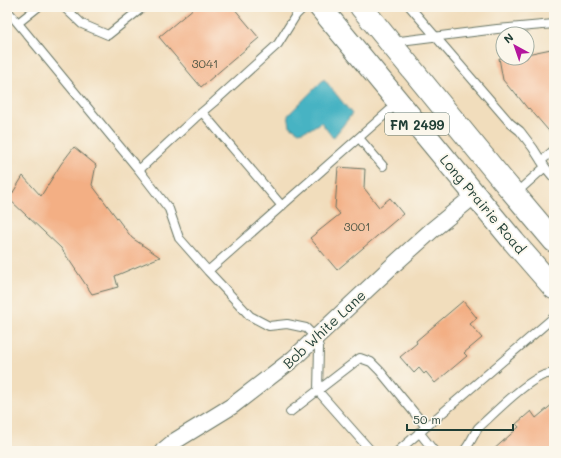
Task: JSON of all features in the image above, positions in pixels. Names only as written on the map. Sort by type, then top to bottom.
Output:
[{"type":"main road","name":"Long Prairie Road","points":[[320,7],[514,242],[554,288]]},
{"type":"main road","name":"FM 2499","points":[[361,7],[554,241]]},
{"type":"street","name":"Bob White Lane","points":[[163,451],[175,441],[232,406],[293,359],[431,231],[475,195]]},
{"type":"lane","points":[[18,23],[38,7]]},
{"type":"lane","points":[[64,7],[82,24],[108,35],[143,7]]},
{"type":"lane","points":[[139,170],[278,44],[296,15],[304,7]]},
{"type":"lane","points":[[410,7],[510,124],[520,131],[554,178]]},
{"type":"lane","points":[[7,10],[139,170],[169,209],[179,238],[250,316],[268,326],[287,324],[306,328],[316,338],[319,346],[318,391],[371,451]]},
{"type":"lane","points":[[389,42],[497,29],[554,24]]},
{"type":"lane","points":[[208,271],[399,102]]},
{"type":"lane","points":[[202,112],[282,206]]},
{"type":"lane","points":[[359,138],[383,166]]},
{"type":"lane","points":[[515,194],[554,150]]},
{"type":"lane","points":[[398,451],[554,317]]},
{"type":"lane","points":[[290,412],[360,358],[371,362],[380,371],[426,427]]},
{"type":"lane","points":[[464,451],[478,428],[523,388],[542,376],[554,374]]},
{"type":"lane","points":[[420,432],[434,451]]},
{"type":"water","points":[[324,79],[352,114],[333,138],[321,122],[310,129],[299,132],[290,126],[288,115]]},
{"type":"building","points":[[195,7],[233,7],[259,38],[201,87],[159,37]]},
{"type":"building","points":[[551,49],[554,65],[554,137],[503,80],[500,66],[535,66],[535,52]]},
{"type":"building","points":[[74,147],[96,165],[92,185],[132,238],[160,257],[115,276],[118,287],[92,294],[61,248],[9,199],[23,176],[41,196],[61,164]]},
{"type":"building","points":[[338,167],[365,169],[364,188],[379,207],[390,198],[403,214],[337,270],[310,238],[340,214],[335,208]]},
{"type":"building","points":[[463,301],[477,318],[470,324],[482,338],[464,353],[467,356],[435,383],[426,372],[424,374],[419,368],[414,373],[400,357],[417,343],[416,341]]},
{"type":"building","points":[[554,403],[554,451],[492,451],[519,427],[516,424],[531,411],[536,418]]}]
